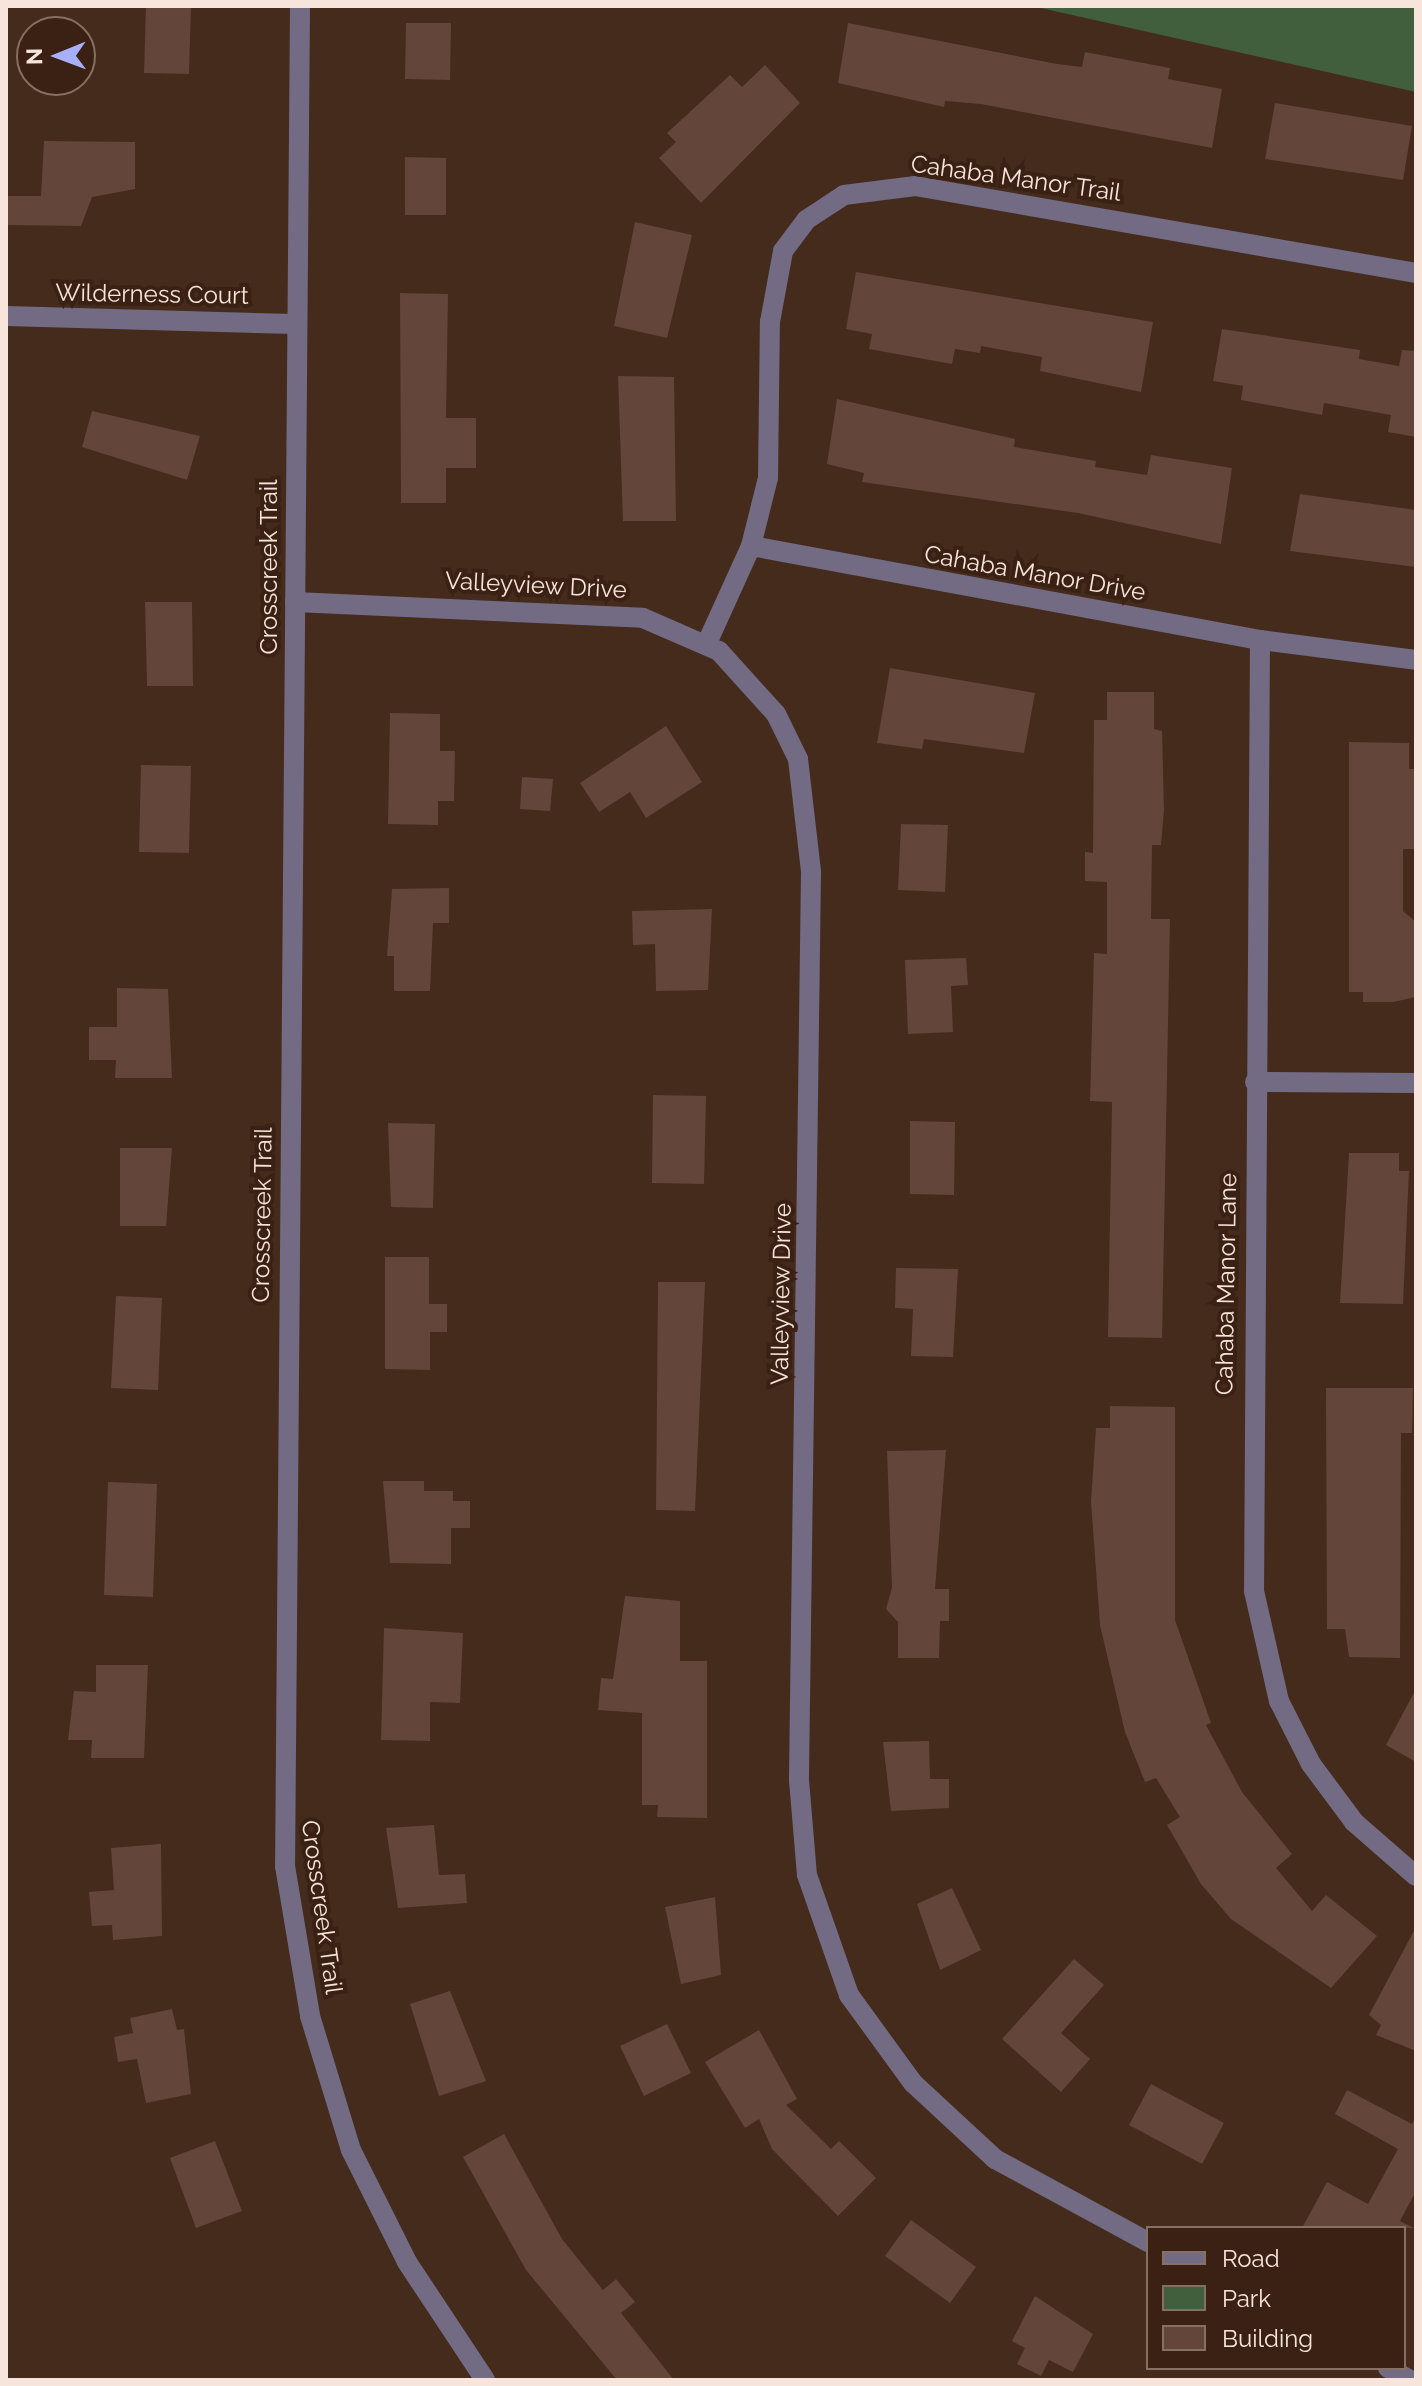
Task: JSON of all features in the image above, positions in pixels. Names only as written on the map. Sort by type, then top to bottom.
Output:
[{"type":"street","name":"Crosscreek Trail","points":[[300,6],[285,1866],[310,2016],[351,2150],[407,2262],[480,2378]]},
{"type":"street","name":"Cahaba Manor Trail","points":[[751,546],[768,478],[775,280],[793,234],[844,195],[915,186],[1416,273]]},
{"type":"street","name":"Wilderness Court","points":[[6,316],[296,324]]},
{"type":"street","name":"Cahaba Manor Drive","points":[[751,546],[1260,640],[1416,660]]},
{"type":"street","points":[[707,643],[751,546]]},
{"type":"street","name":"Valleyview Drive","points":[[295,602],[606,611],[675,627],[707,643],[749,678],[776,714],[798,759],[808,805],[799,1780],[807,1875],[849,1995],[913,2083],[995,2159],[1146,2241]]},
{"type":"street","name":"Cahaba Manor Lane","points":[[1260,640],[1249,1507],[1262,1643],[1279,1701],[1311,1764],[1354,1822],[1416,1876]]},
{"type":"street","points":[[1255,1082],[1416,1083]]},
{"type":"street","points":[[1392,2370],[1411,2380]]},
{"type":"green space","points":[[1032,6],[1416,6],[1416,92]]},
{"type":"building","points":[[146,6],[191,6],[189,74],[144,73]]},
{"type":"building","points":[[406,23],[451,23],[450,80],[405,79]]},
{"type":"building","points":[[848,23],[1057,64],[1082,67],[1085,52],[1170,68],[1168,79],[1222,89],[1212,148],[981,104],[945,101],[944,107],[838,83]]},
{"type":"building","points":[[765,65],[800,103],[701,203],[659,158],[676,142],[667,133],[730,75],[742,87]]},
{"type":"building","points":[[1275,103],[1412,126],[1403,180],[1265,159]]},
{"type":"building","points":[[44,141],[135,142],[135,189],[92,197],[81,226],[6,225],[6,196],[41,196]]},
{"type":"building","points":[[405,157],[446,158],[446,215],[405,215]]},
{"type":"building","points":[[635,222],[692,235],[667,338],[614,326]]},
{"type":"building","points":[[856,272],[1153,322],[1141,392],[1040,371],[1042,357],[981,346],[980,353],[955,349],[952,364],[869,349],[872,334],[846,329]]},
{"type":"building","points":[[400,293],[448,294],[446,418],[476,418],[476,468],[446,468],[446,503],[401,503]]},
{"type":"building","points":[[1222,329],[1360,350],[1359,359],[1399,366],[1402,350],[1416,351],[1416,437],[1388,432],[1391,415],[1324,403],[1322,415],[1241,400],[1243,386],[1213,381]]},
{"type":"building","points":[[618,376],[674,377],[676,521],[623,521]]},
{"type":"building","points":[[837,399],[1015,439],[1014,447],[1096,461],[1095,467],[1147,475],[1151,455],[1232,468],[1221,544],[1078,513],[862,482],[864,473],[827,464]]},
{"type":"building","points":[[92,411],[200,436],[187,480],[82,447]]},
{"type":"building","points":[[1300,494],[1416,510],[1416,567],[1290,551]]},
{"type":"building","points":[[145,602],[192,602],[193,686],[147,686]]},
{"type":"building","points":[[890,668],[1035,693],[1024,753],[924,739],[922,749],[877,743]]},
{"type":"building","points":[[1107,692],[1154,692],[1154,729],[1162,731],[1164,810],[1161,845],[1152,845],[1151,919],[1170,919],[1162,1338],[1108,1337],[1112,1102],[1090,1101],[1094,953],[1107,954],[1107,882],[1085,881],[1085,852],[1093,853],[1094,720],[1107,720]]},
{"type":"building","points":[[390,713],[440,714],[440,751],[455,751],[454,801],[438,801],[438,825],[388,824]]},
{"type":"building","points":[[666,726],[702,782],[646,818],[630,792],[599,812],[580,783]]},
{"type":"building","points":[[1349,742],[1409,743],[1409,769],[1416,769],[1416,849],[1403,849],[1403,911],[1416,922],[1416,997],[1393,1002],[1363,1002],[1363,992],[1349,992]]},
{"type":"building","points":[[141,765],[191,766],[189,853],[139,852]]},
{"type":"building","points":[[522,777],[553,779],[550,811],[520,809]]},
{"type":"building","points":[[901,824],[948,825],[945,892],[898,890]]},
{"type":"building","points":[[449,888],[449,923],[433,923],[430,991],[394,991],[394,956],[387,956],[392,889]]},
{"type":"building","points":[[712,909],[708,990],[656,991],[655,944],[633,945],[632,911]]},
{"type":"building","points":[[966,958],[968,985],[951,986],[953,1032],[908,1034],[905,960]]},
{"type":"building","points":[[117,988],[168,989],[172,1078],[115,1078],[116,1060],[89,1060],[89,1027],[117,1027]]},
{"type":"building","points":[[653,1095],[706,1096],[704,1184],[652,1183]]},
{"type":"building","points":[[910,1121],[955,1122],[954,1195],[910,1194]]},
{"type":"building","points":[[388,1123],[435,1124],[433,1208],[391,1207]]},
{"type":"building","points":[[120,1148],[172,1148],[166,1226],[120,1226]]},
{"type":"building","points":[[1349,1153],[1399,1153],[1399,1171],[1409,1171],[1403,1304],[1340,1303]]},
{"type":"building","points":[[385,1257],[429,1257],[429,1304],[447,1304],[447,1332],[430,1332],[430,1370],[385,1369]]},
{"type":"building","points":[[896,1268],[958,1269],[953,1357],[911,1356],[913,1309],[895,1308]]},
{"type":"building","points":[[658,1282],[705,1282],[695,1511],[656,1510]]},
{"type":"building","points":[[116,1296],[162,1298],[158,1390],[111,1388]]},
{"type":"building","points":[[1326,1388],[1413,1388],[1412,1433],[1401,1433],[1400,1658],[1349,1657],[1345,1629],[1327,1629]]},
{"type":"building","points":[[1110,1406],[1175,1407],[1175,1620],[1211,1723],[1206,1725],[1242,1792],[1292,1854],[1276,1868],[1312,1911],[1326,1895],[1377,1936],[1331,1988],[1231,1919],[1201,1884],[1167,1825],[1180,1817],[1156,1778],[1145,1782],[1125,1732],[1100,1625],[1091,1501],[1096,1428],[1110,1428]]},
{"type":"building","points":[[946,1450],[935,1589],[949,1589],[949,1621],[940,1621],[939,1658],[898,1658],[898,1622],[886,1609],[892,1588],[887,1451]]},
{"type":"building","points":[[383,1481],[424,1481],[424,1491],[453,1491],[453,1501],[470,1501],[470,1528],[451,1528],[451,1564],[390,1563]]},
{"type":"building","points":[[108,1482],[157,1484],[153,1597],[104,1595]]},
{"type":"building","points":[[625,1596],[680,1601],[680,1661],[707,1661],[707,1818],[657,1817],[658,1805],[642,1805],[642,1713],[598,1710],[601,1678],[613,1679]]},
{"type":"building","points":[[384,1628],[463,1633],[460,1703],[430,1702],[430,1741],[381,1740]]},
{"type":"building","points":[[96,1665],[148,1665],[144,1758],[91,1758],[92,1740],[68,1740],[74,1691],[96,1692]]},
{"type":"building","points":[[1416,1689],[1416,1762],[1386,1745]]},
{"type":"building","points":[[929,1741],[930,1779],[949,1779],[949,1808],[891,1811],[883,1742]]},
{"type":"building","points":[[434,1825],[439,1875],[465,1874],[467,1903],[398,1908],[386,1828]]},
{"type":"building","points":[[161,1844],[162,1936],[113,1940],[112,1925],[92,1926],[89,1892],[114,1890],[111,1848]]},
{"type":"building","points":[[952,1888],[981,1950],[940,1970],[917,1904]]},
{"type":"building","points":[[715,1897],[721,1975],[681,1984],[665,1907]]},
{"type":"building","points":[[1416,1927],[1416,2051],[1376,2035],[1381,2025],[1369,2015]]},
{"type":"building","points":[[1074,1959],[1104,1985],[1061,2033],[1090,2059],[1061,2092],[1002,2039]]},
{"type":"building","points":[[450,1991],[486,2081],[439,2096],[410,2004]]},
{"type":"building","points":[[172,2009],[177,2030],[184,2029],[191,2094],[146,2103],[137,2059],[118,2062],[114,2037],[133,2033],[130,2018]]},
{"type":"building","points":[[667,2024],[691,2073],[644,2096],[620,2046]]},
{"type":"building","points":[[759,2030],[797,2099],[786,2105],[831,2149],[839,2141],[876,2178],[838,2216],[772,2149],[759,2119],[745,2128],[705,2062]]},
{"type":"building","points":[[1151,2084],[1224,2123],[1202,2164],[1129,2125]]},
{"type":"building","points":[[1347,2090],[1412,2124],[1416,2116],[1416,2191],[1400,2221],[1414,2228],[1303,2226],[1327,2182],[1368,2204],[1398,2149],[1335,2114]]},
{"type":"building","points":[[504,2134],[562,2239],[603,2290],[616,2279],[635,2302],[621,2313],[674,2380],[617,2380],[526,2270],[463,2157]]},
{"type":"building","points":[[215,2141],[242,2211],[196,2228],[170,2158]]},
{"type":"building","points":[[911,2220],[976,2267],[950,2303],[885,2256]]},
{"type":"building","points":[[1035,2296],[1093,2334],[1073,2372],[1049,2360],[1041,2376],[1017,2364],[1025,2348],[1012,2341]]}]
